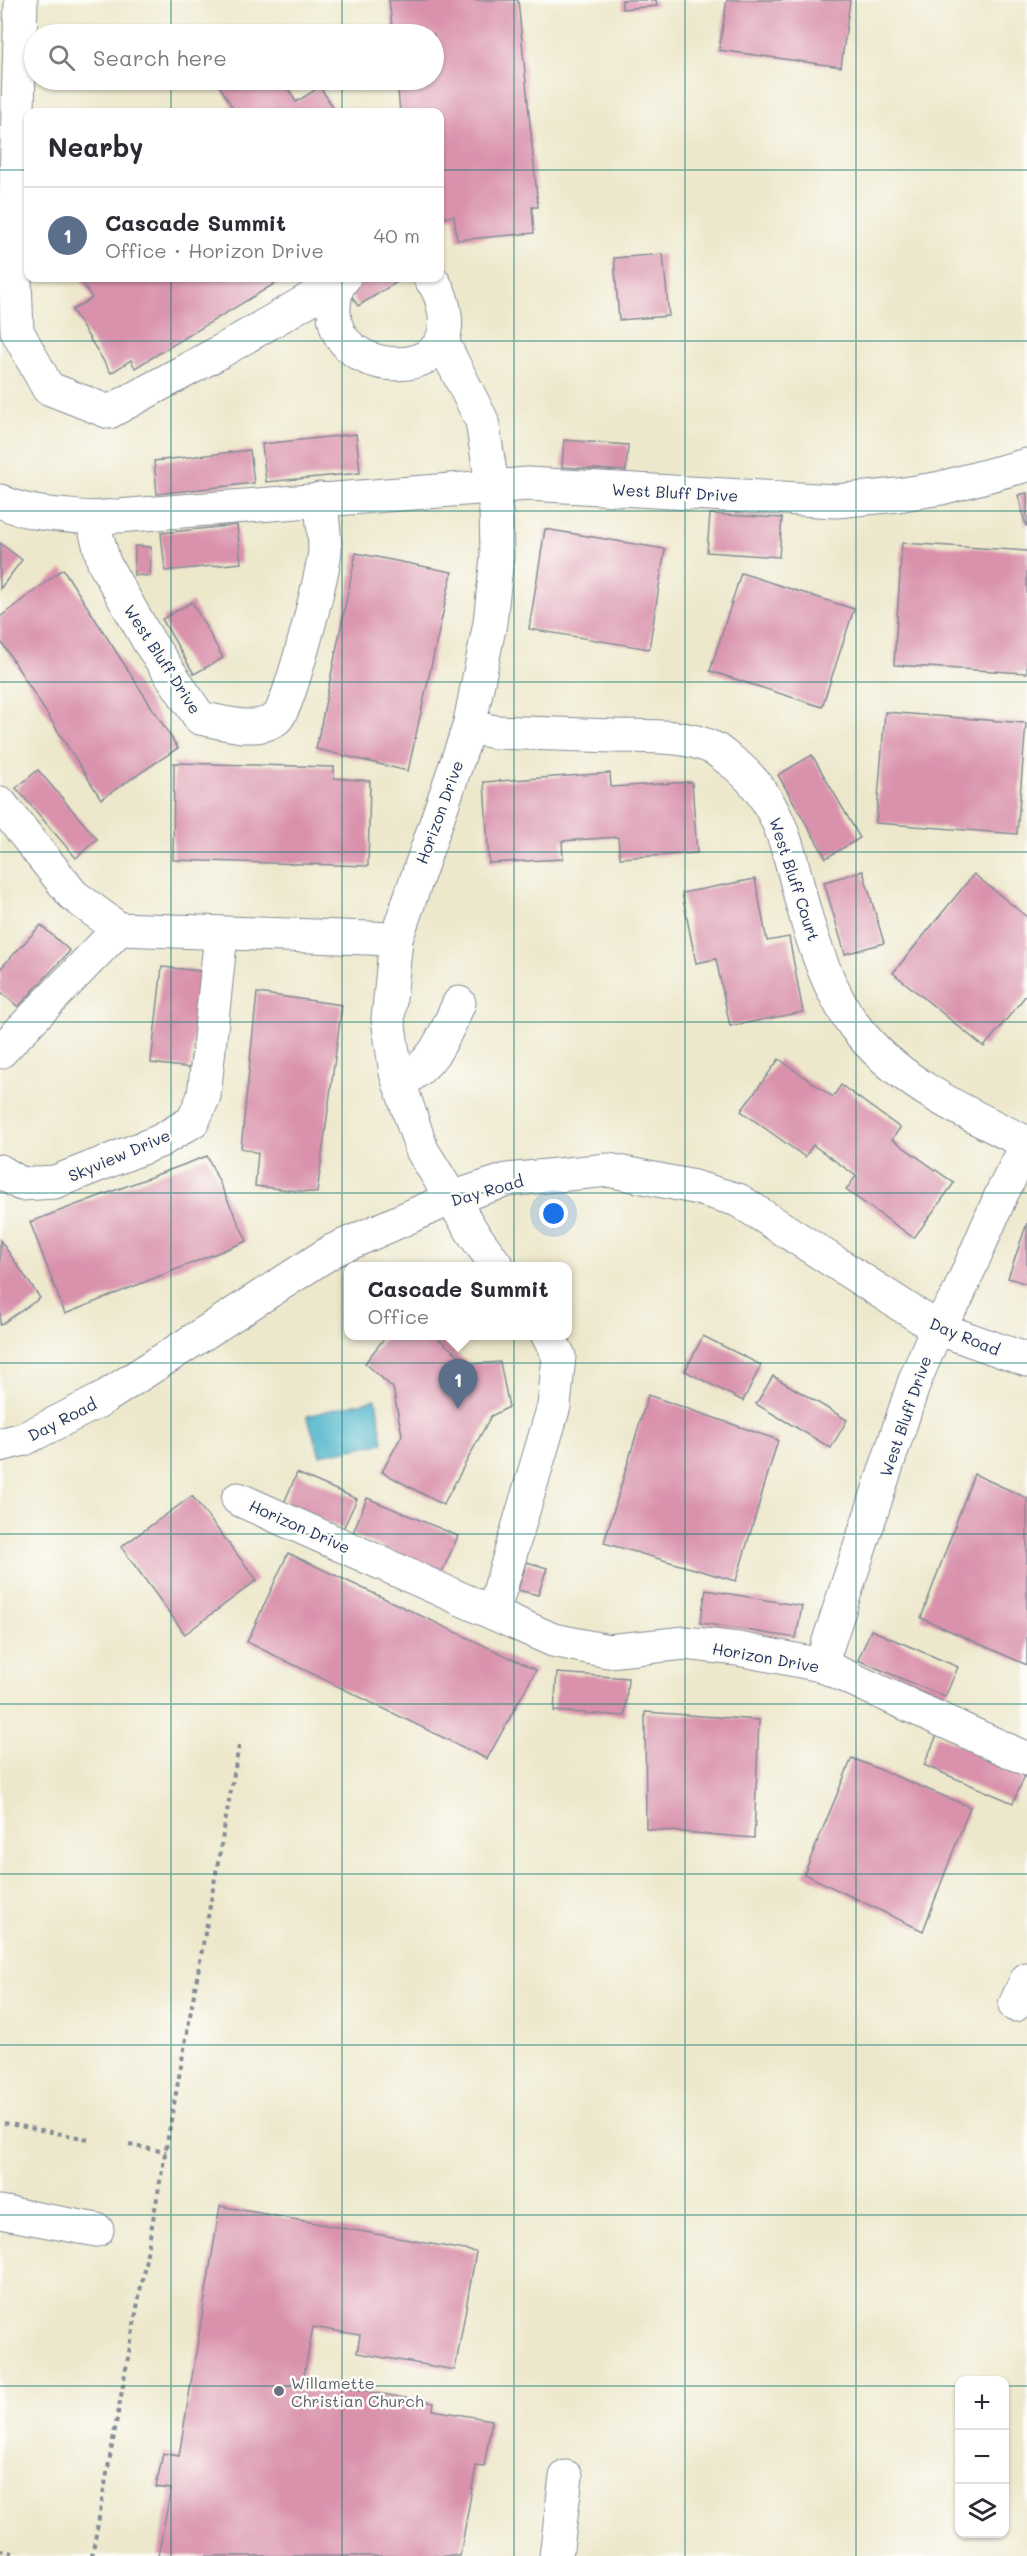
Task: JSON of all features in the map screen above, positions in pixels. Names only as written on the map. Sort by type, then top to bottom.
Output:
[{"type":"street","points":[[14,8],[14,254],[17,331],[48,388],[109,412],[218,353],[315,296],[339,288],[334,321],[344,342],[362,357],[388,364],[416,363],[432,353],[442,341],[447,328],[438,286],[434,282]]},
{"type":"street","name":"Horizon Drive","points":[[442,341],[482,421],[493,486],[497,557],[490,623],[469,727],[396,939],[388,1019],[399,1083],[422,1150],[478,1241],[494,1262]]},
{"type":"street","name":"West Bluff Drive","points":[[0,501],[13,507],[41,513],[92,518],[528,484],[836,501],[941,488],[1027,465]]},
{"type":"street","name":"West Bluff Drive","points":[[92,518],[104,563],[149,642],[200,718],[262,726],[278,717],[288,698],[300,658],[325,551],[320,499]]},
{"type":"street","name":"West Bluff Court","points":[[469,727],[496,732],[676,737],[713,748],[732,762],[771,803],[793,861],[802,905],[828,980],[852,1022],[874,1050],[906,1077],[955,1107],[1027,1144]]},
{"type":"street","points":[[0,803],[74,895],[119,929],[396,939]]},
{"type":"street","points":[[0,1052],[119,929]]},
{"type":"street","name":"Skyview Drive","points":[[0,1171],[21,1184],[55,1182],[160,1141],[193,1121],[204,1096],[222,934]]},
{"type":"street","points":[[399,1083],[418,1073],[430,1058],[442,1041],[459,1003]]},
{"type":"street","name":"West Bluff Drive","points":[[821,1665],[915,1380],[937,1328],[957,1297],[1002,1193],[1027,1144]]},
{"type":"street","name":"Day Road","points":[[0,1444],[24,1439],[99,1401],[332,1251],[452,1198],[507,1180],[608,1170],[694,1187],[738,1200],[937,1328],[1027,1360]]},
{"type":"street","points":[[493,1613],[554,1406],[559,1356],[551,1340]]},
{"type":"street","name":"Horizon Drive","points":[[238,1499],[553,1640],[608,1651],[685,1643],[738,1649],[821,1665],[1027,1759]]},
{"type":"street","points":[[0,2212],[97,2230]]},
{"type":"street","points":[[556,2556],[566,2476]]},
{"type":"path","points":[[92,2556],[239,1746]]},
{"type":"path","points":[[4,2123],[88,2139]]},
{"type":"path","points":[[129,2145],[166,2152]]},
{"type":"path","points":[[0,2550],[13,2553]]},
{"type":"water","points":[[376,1399],[383,1443],[320,1455],[307,1416]]},
{"type":"building","points":[[389,0],[518,0],[538,207],[532,207],[534,233],[457,240],[454,216],[444,217],[444,108],[400,108],[398,90],[444,90],[444,24],[392,24]]},
{"type":"building","points":[[622,0],[656,0],[657,6],[622,9]]},
{"type":"building","points":[[727,0],[850,0],[841,67],[719,50]]},
{"type":"building","points":[[222,90],[289,90],[296,102],[315,90],[322,90],[333,108],[233,108]]},
{"type":"building","points":[[663,254],[669,316],[619,320],[614,258]]},
{"type":"building","points":[[82,282],[277,282],[135,368],[131,360],[111,373],[72,310],[92,298]]},
{"type":"building","points":[[343,282],[397,282],[358,306]]},
{"type":"building","points":[[356,434],[360,473],[266,482],[262,444]]},
{"type":"building","points":[[564,440],[628,445],[626,471],[562,467]]},
{"type":"building","points":[[250,450],[254,483],[157,494],[154,461]]},
{"type":"building","points":[[1027,493],[1027,526],[1026,526],[1018,495]]},
{"type":"building","points":[[710,514],[782,518],[779,557],[707,552]]},
{"type":"building","points":[[237,525],[241,563],[165,571],[161,533]]},
{"type":"building","points":[[545,529],[665,549],[649,649],[529,629]]},
{"type":"building","points":[[0,543],[22,560],[0,589]]},
{"type":"building","points":[[902,543],[1027,551],[1027,673],[894,665]]},
{"type":"building","points":[[135,546],[151,547],[150,576],[134,575]]},
{"type":"building","points":[[356,553],[452,572],[408,771],[316,749]]},
{"type":"building","points":[[63,569],[178,748],[101,799],[0,640],[0,617]]},
{"type":"building","points":[[741,573],[854,609],[822,707],[710,671]]},
{"type":"building","points":[[192,602],[223,658],[194,674],[162,619]]},
{"type":"building","points":[[885,712],[1026,723],[1017,834],[876,823]]},
{"type":"building","points":[[812,755],[860,838],[826,858],[778,775]]},
{"type":"building","points":[[174,763],[334,767],[334,778],[370,781],[368,866],[173,860]]},
{"type":"building","points":[[38,770],[97,839],[76,858],[16,788]]},
{"type":"building","points":[[610,773],[611,787],[692,782],[697,853],[620,858],[618,837],[562,841],[563,859],[489,863],[484,782]]},
{"type":"building","points":[[863,871],[884,943],[845,954],[824,882]]},
{"type":"building","points":[[974,874],[1027,917],[1027,994],[984,1047],[893,973]]},
{"type":"building","points":[[755,879],[767,941],[789,937],[803,1012],[730,1026],[716,959],[696,963],[682,893]]},
{"type":"building","points":[[41,925],[70,951],[18,1007],[0,991],[0,969]]},
{"type":"building","points":[[162,967],[201,971],[190,1068],[151,1063]]},
{"type":"building","points":[[257,993],[342,1005],[317,1193],[255,1186],[258,1153],[241,1148]]},
{"type":"building","points":[[779,1059],[833,1097],[841,1085],[900,1128],[892,1139],[954,1183],[914,1238],[846,1190],[856,1176],[813,1145],[805,1157],[741,1111]]},
{"type":"building","points":[[207,1156],[247,1241],[65,1314],[30,1222]]},
{"type":"building","points":[[1027,1223],[1027,1284],[1008,1278]]},
{"type":"building","points":[[0,1240],[40,1298],[0,1325]]},
{"type":"building","points":[[703,1336],[761,1365],[743,1401],[685,1371]]},
{"type":"building","points":[[383,1340],[440,1340],[469,1364],[500,1362],[509,1407],[491,1416],[443,1505],[382,1472],[402,1435],[393,1388],[365,1363]]},
{"type":"building","points":[[773,1376],[847,1420],[831,1448],[756,1404]]},
{"type":"building","points":[[648,1395],[778,1440],[736,1581],[604,1543]]},
{"type":"building","points":[[297,1473],[357,1499],[343,1529],[284,1503]]},
{"type":"building","points":[[974,1474],[1027,1498],[1027,1665],[921,1618]]},
{"type":"building","points":[[192,1496],[257,1580],[185,1634],[121,1547]]},
{"type":"building","points":[[367,1498],[458,1536],[442,1572],[352,1535]]},
{"type":"building","points":[[288,1553],[536,1670],[487,1759],[247,1642]]},
{"type":"building","points":[[527,1562],[547,1568],[538,1595],[518,1590]]},
{"type":"building","points":[[706,1590],[802,1606],[796,1638],[700,1623]]},
{"type":"building","points":[[871,1630],[958,1667],[945,1697],[858,1660]]},
{"type":"building","points":[[557,1673],[628,1678],[625,1716],[554,1711]]},
{"type":"building","points":[[645,1712],[759,1720],[754,1838],[646,1829]]},
{"type":"building","points":[[937,1735],[1026,1773],[1013,1803],[924,1765]]},
{"type":"building","points":[[852,1758],[970,1807],[923,1931],[804,1874]]},
{"type":"building","name":"Willamette Christian Church","points":[[220,2206],[476,2252],[455,2370],[357,2353],[360,2335],[313,2327],[303,2380],[434,2403],[433,2410],[492,2420],[484,2467],[476,2466],[460,2556],[158,2556],[171,2489],[156,2487],[163,2453],[179,2456]]},
{"type":"place","name":"Cascade Summit","points":[[458,1409]]},
{"type":"place","name":"Willamette Christian Church","points":[[279,2391]]}]
